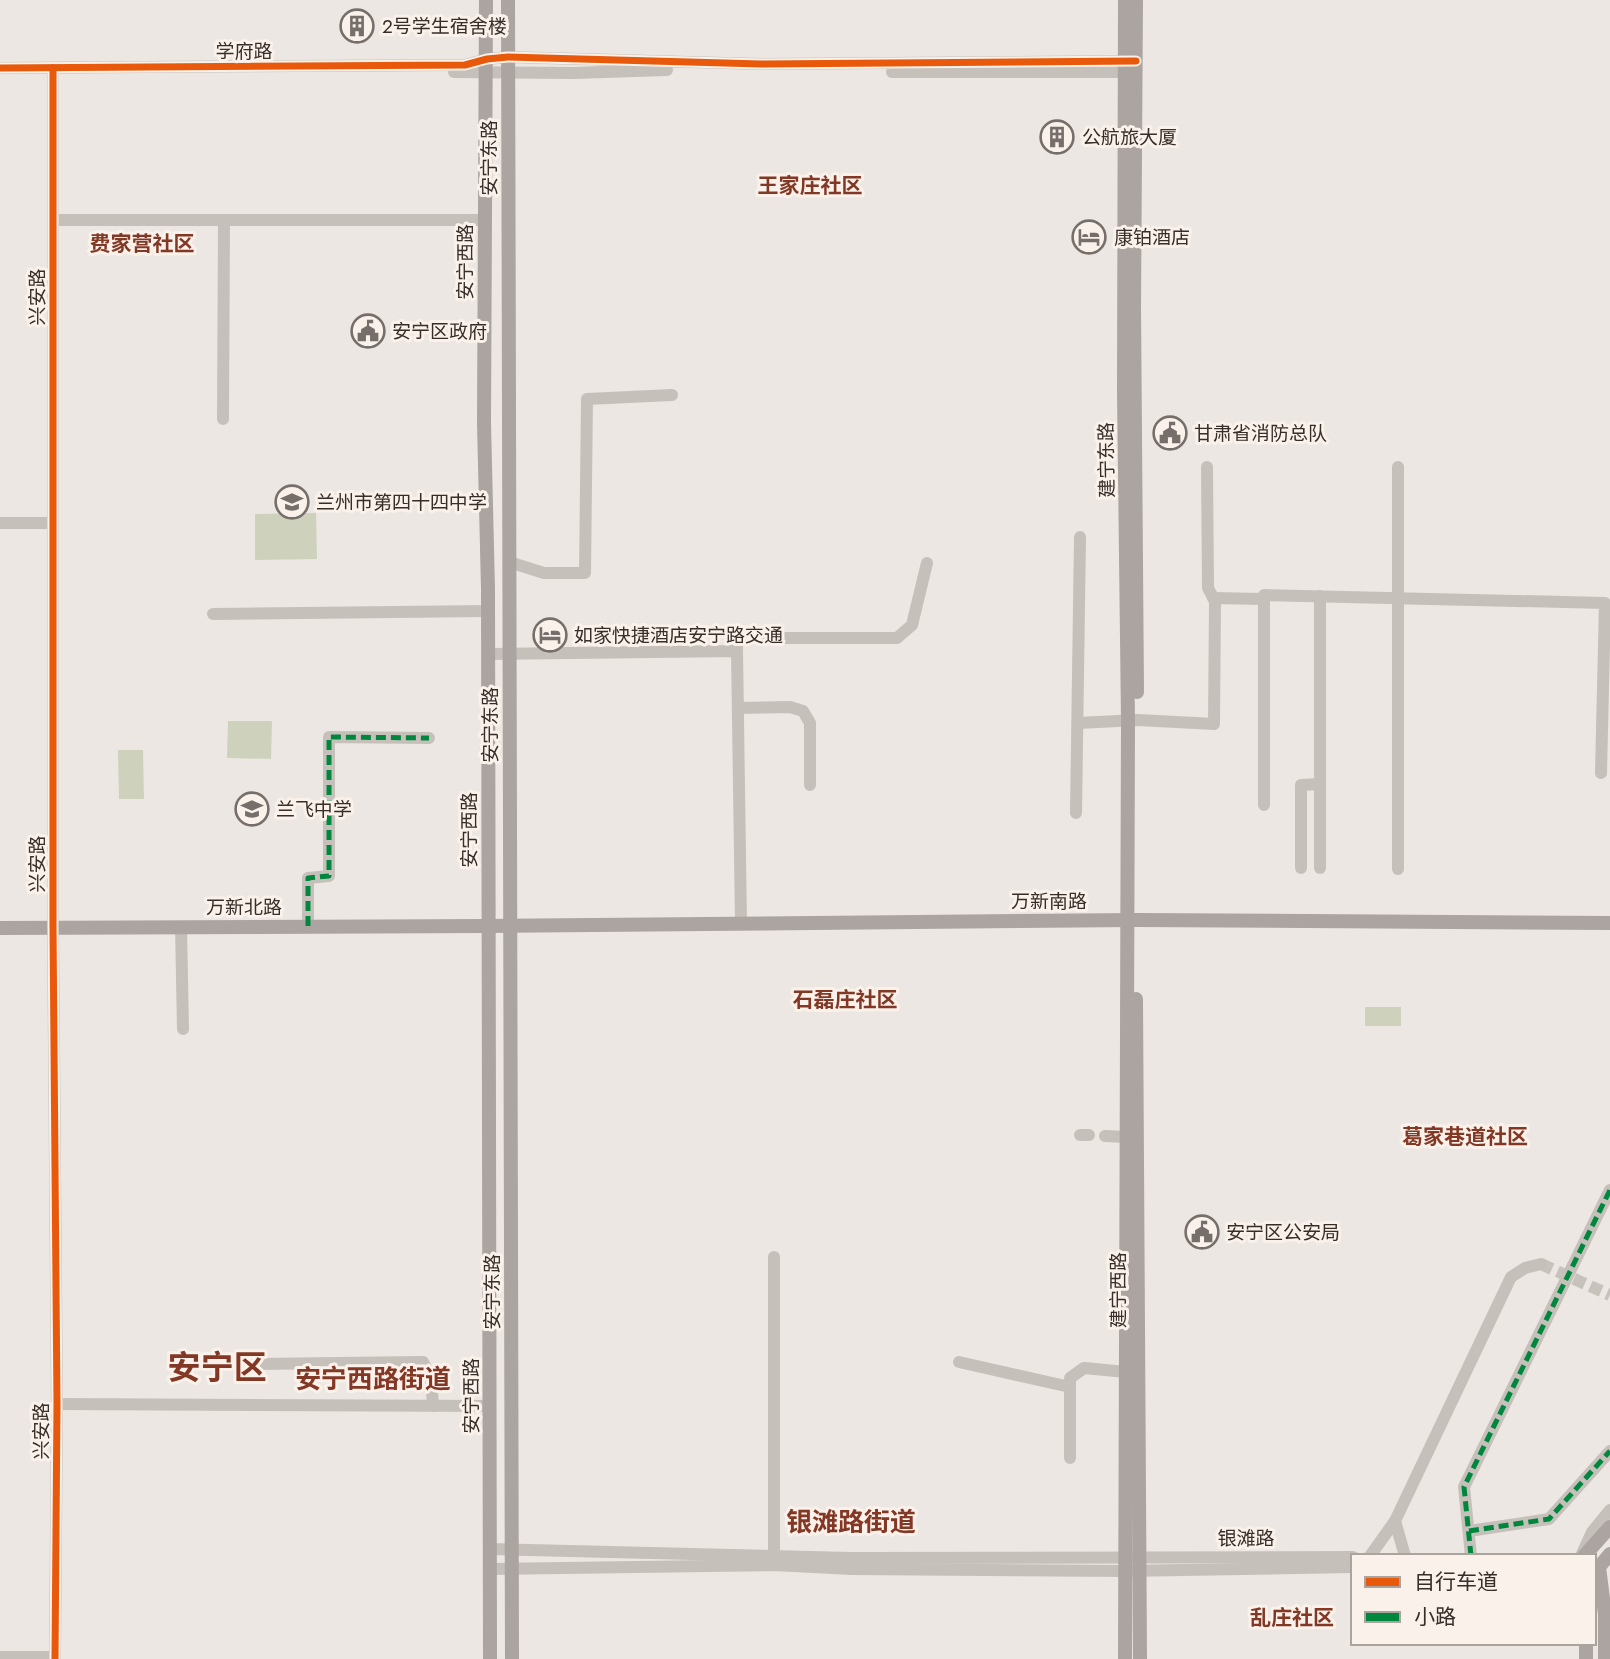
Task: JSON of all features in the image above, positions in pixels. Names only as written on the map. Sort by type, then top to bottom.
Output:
[{"type":"main road","name":"安宁西路","points":[[486,0],[484,423],[488,611],[490,1659]]},
{"type":"main road","name":"安宁东路","points":[[508,0],[512,1659]]},
{"type":"main road","name":"建宁东路","points":[[1125,0],[1131,66],[1134,306],[1133,920]]},
{"type":"main road","name":"建宁东路","points":[[1131,66],[1136,0]]},
{"type":"main road","points":[[486,18],[495,22],[508,18]]},
{"type":"main road","name":"万新南路","points":[[488,926],[1133,920],[1610,923]]},
{"type":"main road","name":"建宁西路","points":[[1133,920],[1126,1137],[1126,1372],[1132,1564],[1140,1659]]},
{"type":"main road","name":"建宁西路","points":[[1125,1659],[1132,1564],[1136,1071],[1133,920]]},
{"type":"main road","name":"万新北路","points":[[0,928],[488,926]]},
{"type":"main road","points":[[490,1511],[498,1515],[511,1511]]},
{"type":"main road","points":[[1584,1554],[1610,1527]]},
{"type":"main road","points":[[1605,1659],[1608,1627],[1601,1568],[1610,1555]]},
{"type":"main road","points":[[490,1614],[500,1607],[507,1609],[511,1615]]},
{"type":"street","points":[[487,66],[508,57],[761,64],[1131,66]]},
{"type":"street","name":"学府路","points":[[0,75],[465,65],[487,66],[508,73],[662,69],[1131,66]]},
{"type":"street","name":"学府路","points":[[0,68],[53,72]]},
{"type":"street","name":"兴安路","points":[[53,72],[53,927],[57,1404],[55,1658]]},
{"type":"street","points":[[53,220],[485,220]]},
{"type":"street","points":[[223,419],[224,220]]},
{"type":"street","points":[[509,562],[544,573],[585,573],[587,399],[672,395]]},
{"type":"street","points":[[1078,723],[1133,720],[1214,724],[1215,601],[1208,588],[1208,467]]},
{"type":"street","points":[[1398,467],[1398,869]]},
{"type":"street","points":[[0,523],[53,523]]},
{"type":"street","points":[[1076,813],[1080,537]]},
{"type":"street","points":[[741,923],[737,638],[897,638],[912,625],[927,563]]},
{"type":"street","points":[[1264,805],[1264,595],[1605,603],[1601,773]]},
{"type":"street","points":[[1320,596],[1320,868]]},
{"type":"street","points":[[1213,598],[1264,599]]},
{"type":"street","points":[[213,614],[488,611]]},
{"type":"street","points":[[488,654],[737,651]]},
{"type":"street","points":[[738,708],[790,707],[803,711],[810,723],[810,785]]},
{"type":"street","points":[[308,926],[308,878],[329,876],[329,737],[429,738]]},
{"type":"street","points":[[1301,868],[1301,785],[1320,785]]},
{"type":"street","points":[[181,927],[183,1030]]},
{"type":"street","points":[[1105,1136],[1126,1137]]},
{"type":"street","points":[[1471,1554],[1464,1487],[1610,1190]]},
{"type":"street","points":[[773,1561],[774,1257]]},
{"type":"street","points":[[1371,1554],[1395,1521],[1511,1277],[1525,1268],[1541,1264]]},
{"type":"street","points":[[253,1364],[423,1362],[431,1377],[433,1406]]},
{"type":"street","points":[[960,1362],[1070,1387]]},
{"type":"street","points":[[1070,1458],[1070,1378],[1084,1368],[1126,1372]]},
{"type":"street","points":[[57,1404],[490,1406]]},
{"type":"street","points":[[1469,1531],[1549,1519],[1610,1451]]},
{"type":"street","points":[[1583,1554],[1592,1532],[1610,1510]]},
{"type":"street","points":[[1395,1521],[1404,1554]]},
{"type":"street","points":[[490,1549],[773,1561]]},
{"type":"street","name":"银滩路","points":[[1132,1564],[1351,1557]]},
{"type":"street","points":[[490,1569],[851,1558],[1132,1564]]},
{"type":"street","name":"银滩路","points":[[1132,1564],[1351,1567]]},
{"type":"street","points":[[0,1657],[55,1658]]},
{"type":"green space","points":[[316,513],[317,559],[255,560],[255,514]]},
{"type":"green space","points":[[228,721],[272,721],[271,759],[227,758]]},
{"type":"green space","points":[[118,750],[143,750],[144,799],[119,799]]},
{"type":"green space","points":[[1365,1007],[1401,1007],[1401,1026],[1365,1026]]},
{"type":"tunnel","points":[[1541,1264],[1610,1295]]},
{"type":"marked path","points":[[308,926],[308,878],[329,876],[329,737],[429,738]]},
{"type":"marked path","points":[[1471,1554],[1464,1487],[1610,1190]]},
{"type":"marked path","points":[[1469,1531],[1549,1519],[1610,1451]]},
{"type":"cycle path","points":[[0,68],[465,65],[508,57],[761,64],[1136,61]]},
{"type":"cycle path","points":[[53,68],[53,927],[57,1404],[55,1659]]},
{"type":"place","name":"2号学生宿舍楼","points":[[357,26]]},
{"type":"place","name":"公航旅大厦","points":[[1057,137]]},
{"type":"place","name":"康铂酒店","points":[[1089,237]]},
{"type":"place","name":"安宁区政府","points":[[368,331]]},
{"type":"place","name":"甘肃省消防总队","points":[[1170,433]]},
{"type":"place","name":"兰州市第四十四中学","points":[[292,502]]},
{"type":"place","name":"如家快捷酒店安宁路交通","points":[[550,635]]},
{"type":"place","name":"兰飞中学","points":[[252,809]]},
{"type":"place","name":"安宁区公安局","points":[[1202,1232]]},
{"type":"district","name":"王家庄社区","points":[[810,186]]},
{"type":"district","name":"费家营社区","points":[[142,244]]},
{"type":"district","name":"石磊庄社区","points":[[845,1000]]},
{"type":"district","name":"葛家巷道社区","points":[[1465,1137]]},
{"type":"district","name":"安宁区","points":[[217,1367]]},
{"type":"district","name":"安宁西路街道","points":[[373,1379]]},
{"type":"district","name":"银滩路街道","points":[[851,1522]]},
{"type":"district","name":"乱庄社区","points":[[1292,1618]]}]
